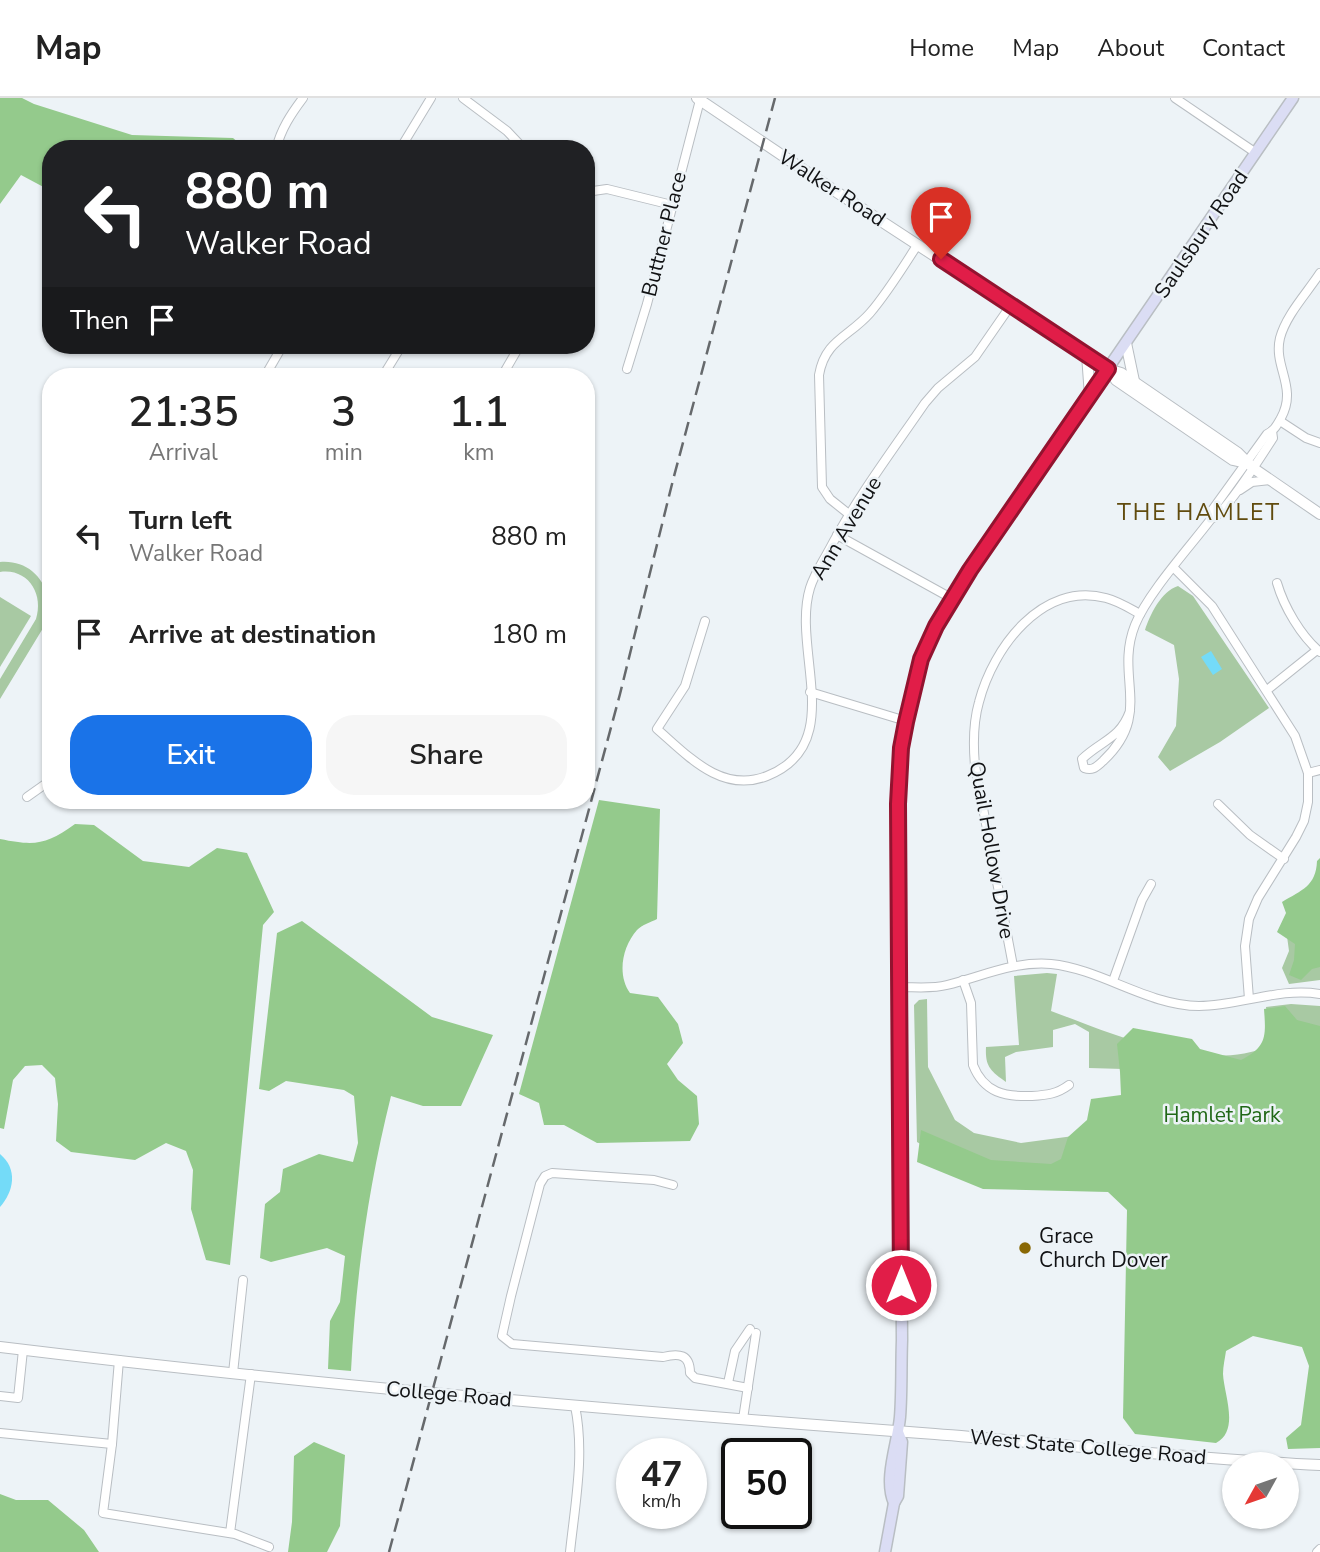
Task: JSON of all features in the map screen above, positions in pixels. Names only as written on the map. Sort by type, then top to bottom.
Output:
[{"type":"main road","name":"Saulsbury Road","points":[[884,1552],[894,1503],[890,1495],[894,1441],[898,1432],[902,1340],[898,804],[901,748],[921,659],[951,598],[1293,98]]},
{"type":"street","points":[[279,140],[283,128],[303,98]]},
{"type":"street","points":[[405,140],[430,98]]},
{"type":"street","points":[[463,98],[516,140]]},
{"type":"street","points":[[1175,98],[1256,153]]},
{"type":"street","name":"Buttner Place","points":[[627,369],[647,304],[698,99]]},
{"type":"street","name":"Walker Road","points":[[698,99],[1108,369],[1121,373],[1238,453],[1249,465],[1320,514]]},
{"type":"street","points":[[595,191],[607,189],[672,205]]},
{"type":"street","points":[[850,515],[830,499],[822,487],[821,364],[829,348],[860,323],[878,303],[918,244]]},
{"type":"street","points":[[1130,711],[1126,723],[1117,734],[1082,759],[1084,768],[1094,768],[1115,749],[1126,733],[1130,711],[1129,647],[1140,614],[1211,519],[1217,518],[1234,494],[1267,434],[1280,421],[1288,397],[1279,358],[1280,337],[1320,273]]},
{"type":"street","name":"Ann Avenue","points":[[705,621],[685,686],[657,729],[694,762],[711,773],[741,781],[761,778],[785,767],[806,744],[811,728],[807,600],[813,580],[837,535],[925,403],[938,388],[975,357],[1011,304]]},
{"type":"street","points":[[1126,343],[1134,382]]},
{"type":"street","points":[[1087,355],[1090,396]]},
{"type":"street","name":"Walker Road","points":[[1108,369],[1116,380],[1233,460],[1249,465]]},
{"type":"street","points":[[1280,421],[1306,438],[1320,443]]},
{"type":"street","points":[[1211,519],[1210,513],[1249,465]]},
{"type":"street","points":[[1234,494],[1252,482],[1270,480]]},
{"type":"street","points":[[837,535],[951,598]]},
{"type":"street","points":[[1174,568],[1212,606],[1267,690],[1295,736],[1308,773],[1306,812],[1284,859],[1258,898],[1246,932],[1245,961],[1249,999]]},
{"type":"street","points":[[1267,690],[1318,651],[1283,601],[1277,583]]},
{"type":"street","name":"Quail Hollow Drive","points":[[1013,966],[975,766],[974,733],[984,685],[1011,638],[1032,616],[1049,604],[1074,596],[1096,596],[1118,602],[1140,614]]},
{"type":"street","points":[[810,692],[906,722]]},
{"type":"street","points":[[1308,773],[1320,770]]},
{"type":"street","points":[[27,797],[42,786]]},
{"type":"street","points":[[1218,804],[1250,835],[1284,859]]},
{"type":"street","points":[[1113,981],[1150,884]]},
{"type":"street","points":[[900,987],[936,987],[1013,966],[1061,965],[1183,1004],[1227,1004],[1302,992],[1320,994]]},
{"type":"street","points":[[963,980],[971,1003],[973,1065],[988,1087],[1003,1095],[1013,1096],[1050,1095],[1069,1085]]},
{"type":"street","points":[[673,1185],[654,1180],[552,1173],[545,1176],[540,1184],[502,1336],[512,1344],[663,1357],[676,1354],[686,1358],[692,1376],[748,1388]]},
{"type":"street","points":[[233,1373],[243,1280]]},
{"type":"street","points":[[728,1383],[735,1351],[753,1331],[743,1419]]},
{"type":"street","name":"College Road","points":[[0,1347],[452,1396],[898,1432]]},
{"type":"street","points":[[0,1396],[18,1398],[23,1350]]},
{"type":"street","points":[[119,1360],[103,1513],[230,1533],[269,1547]]},
{"type":"street","points":[[230,1533],[251,1374]]},
{"type":"street","points":[[570,1552],[579,1464],[579,1426],[575,1406]]},
{"type":"street","name":"West State College Road","points":[[898,1432],[1320,1465]]},
{"type":"street","points":[[0,1433],[112,1444]]},
{"type":"green space","points":[[0,98],[22,98],[132,135],[235,140],[42,140],[42,186],[21,175],[0,204]]},
{"type":"green space","points":[[0,562],[9,562],[24,566],[37,575],[42,584],[42,630],[0,699],[0,679],[36,619],[38,601],[36,592],[26,579],[19,574],[0,572]]},
{"type":"green space","points":[[1178,586],[1193,596],[1269,708],[1220,742],[1170,771],[1158,757],[1176,726],[1179,679],[1174,645],[1145,630],[1161,598]]},
{"type":"green space","points":[[0,597],[31,616],[0,667]]},
{"type":"green space","points":[[599,800],[660,809],[657,919],[639,928],[632,937],[625,953],[623,970],[630,993],[658,997],[678,1024],[683,1043],[667,1064],[678,1080],[697,1096],[699,1124],[690,1141],[597,1143],[564,1125],[544,1125],[539,1103],[519,1094]]},
{"type":"green space","points":[[75,824],[94,825],[143,861],[189,867],[217,848],[247,853],[274,912],[263,925],[230,1265],[206,1260],[191,1209],[193,1170],[186,1151],[166,1143],[135,1160],[71,1152],[56,1141],[58,1104],[55,1078],[42,1065],[25,1066],[13,1080],[4,1129],[0,1128],[0,839],[22,843],[40,842]]},
{"type":"green space","points":[[1320,858],[1320,967],[1312,969],[1301,980],[1289,975],[1295,944],[1277,932],[1286,913],[1282,902],[1311,882]]},
{"type":"green space","points":[[302,921],[432,1017],[493,1035],[461,1106],[423,1106],[391,1096],[364,1232],[351,1371],[328,1369],[330,1321],[340,1302],[345,1256],[327,1248],[271,1262],[260,1258],[265,1204],[280,1192],[283,1169],[319,1154],[353,1162],[358,1143],[354,1096],[344,1090],[286,1081],[269,1091],[259,1089],[277,933]]},
{"type":"green space","points":[[1320,922],[1320,980],[1289,984],[1282,968],[1289,951],[1286,929]]},
{"type":"green space","name":"Hamlet Park","points":[[1057,974],[1051,1011],[1159,1048],[1216,1056],[1244,1054],[1270,1046],[1266,1007],[1291,1004],[1320,1006],[1320,1046],[1061,1180],[953,1162],[917,1142],[914,1005],[919,1000],[927,999],[928,1067],[955,1120],[974,1133],[1021,1143],[1081,1135],[1129,1098],[1123,1069],[1089,1068],[1089,1032],[1075,1024],[1053,1030],[1053,1047],[1016,1052],[1005,1057],[1006,1082],[990,1068],[986,1059],[986,1047],[1019,1045],[1014,976]]},
{"type":"green space","points":[[1285,1006],[1297,1020],[1320,1026],[1320,1448],[1288,1449],[1286,1438],[1301,1425],[1309,1366],[1302,1347],[1253,1336],[1226,1351],[1223,1374],[1229,1421],[1223,1437],[1216,1443],[1135,1434],[1123,1418],[1127,1210],[1108,1192],[983,1189],[917,1162],[921,1130],[991,1160],[1051,1164],[1061,1159],[1068,1137],[1087,1120],[1091,1099],[1121,1095],[1117,1044],[1133,1028],[1192,1039],[1200,1049],[1241,1060],[1256,1050],[1263,1040],[1264,1009]]},
{"type":"green space","points":[[314,1442],[345,1455],[340,1526],[327,1552],[288,1552],[292,1522],[294,1456]]},
{"type":"green space","points":[[0,1494],[16,1500],[48,1500],[84,1530],[99,1552],[0,1552]]},
{"type":"water","points":[[1211,651],[1222,669],[1213,675],[1201,657]]},
{"type":"water","points":[[0,1154],[10,1166],[12,1180],[5,1201],[0,1207]]},
{"type":"railway","points":[[595,787],[673,480],[775,98]]},
{"type":"railway","points":[[389,1552],[589,809]]},
{"type":"place","name":"Grace Church Dover","points":[[1025,1248]]},
{"type":"district","name":"THE HAMLET","points":[[1199,512]]},
{"type":"route","points":[[901,1285],[898,804],[901,748],[906,722],[921,659],[951,598],[1108,369],[941,259]]}]
